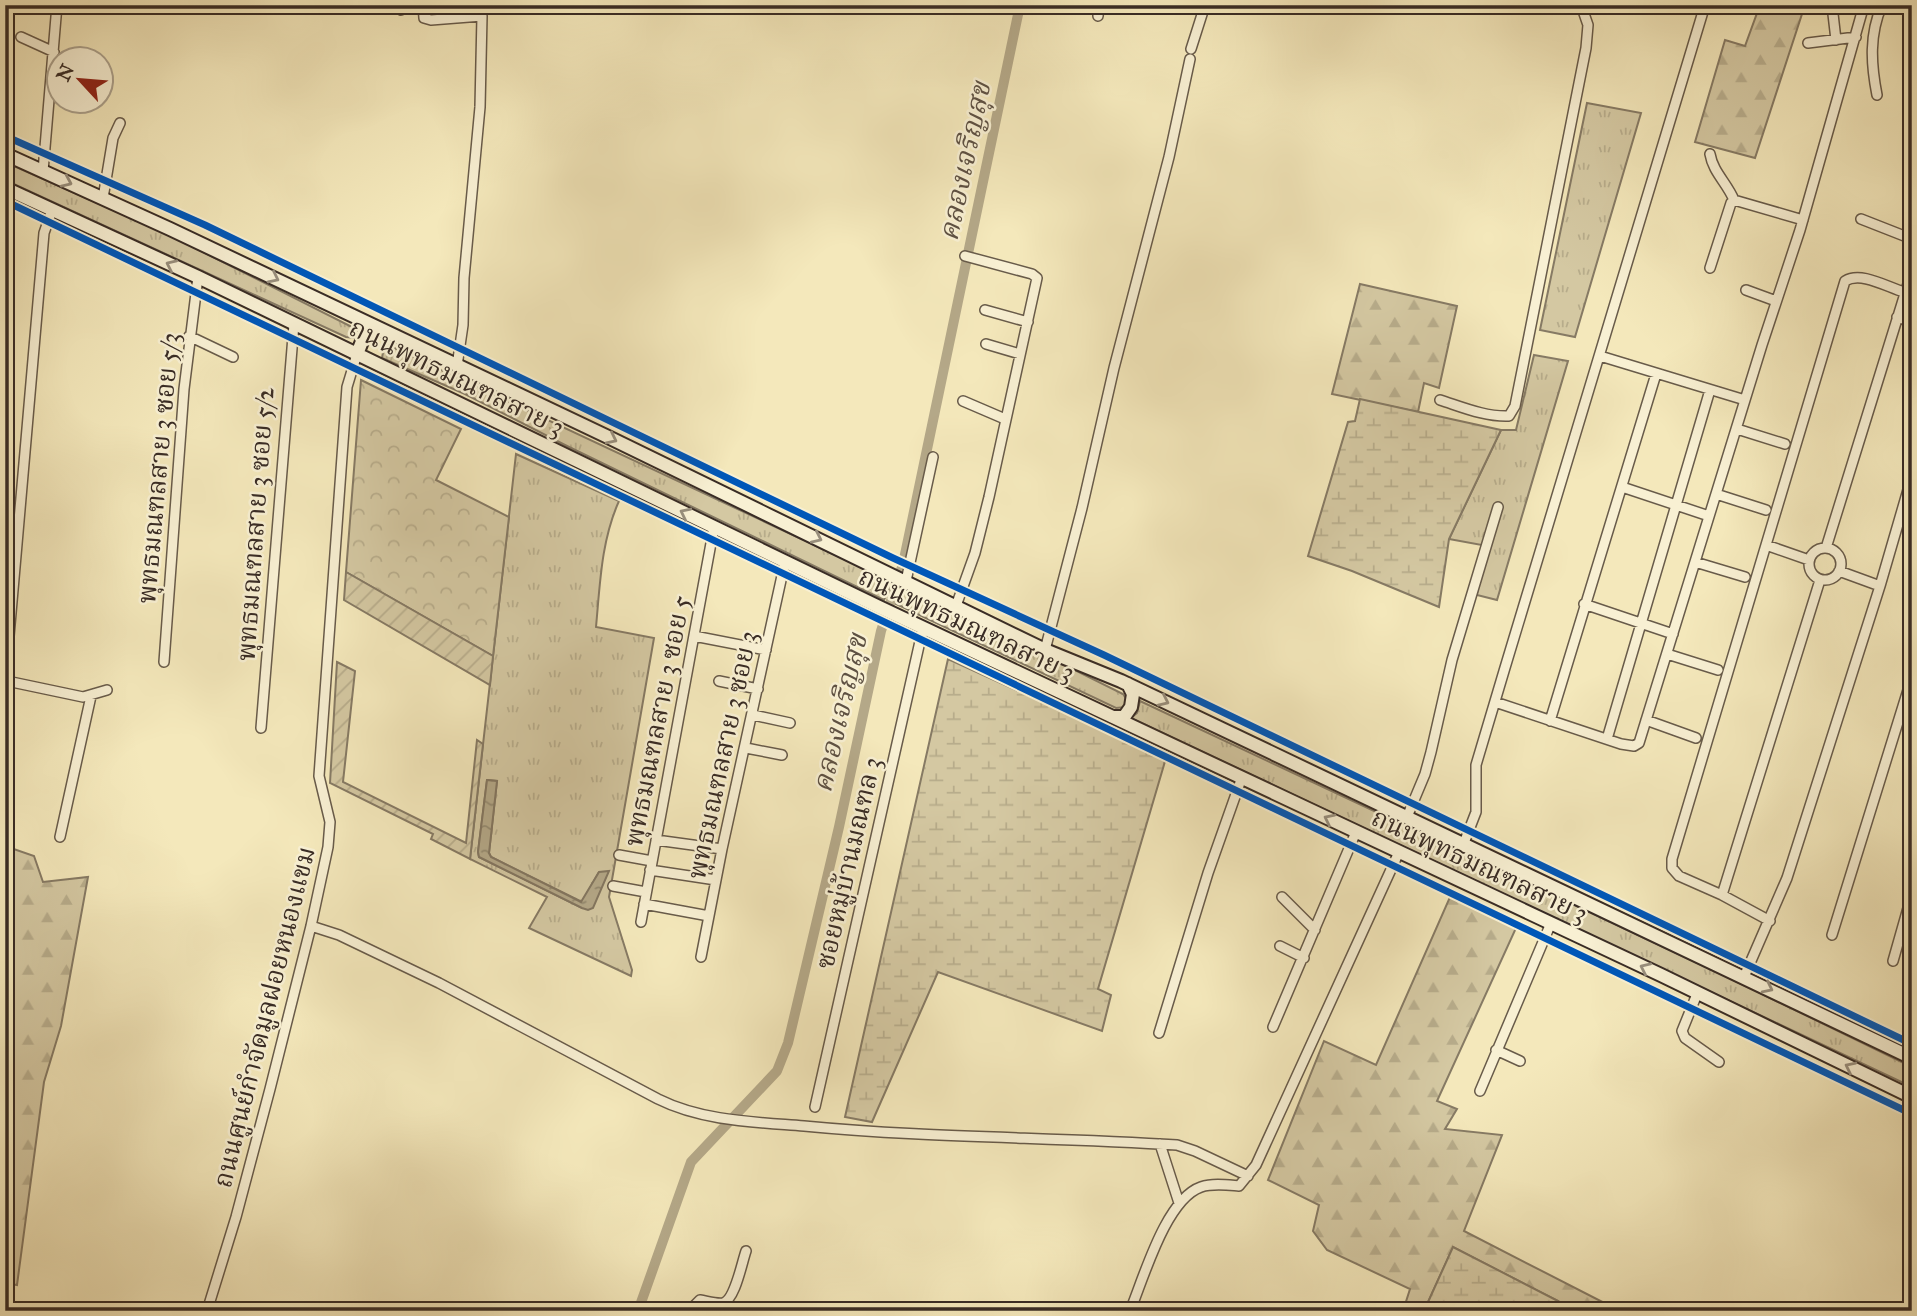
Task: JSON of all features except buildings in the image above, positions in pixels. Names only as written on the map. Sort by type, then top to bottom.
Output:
[{"type":"main road","name":"ถนนพุทธมณฑลสาย 3","points":[[5,154],[369,324],[901,578],[1045,650],[1128,684],[1912,1058]]},
{"type":"main road","name":"ถนนพุทธมณฑลสาย 3","points":[[5,188],[198,277],[879,607],[1912,1097]]},
{"type":"main road","points":[[357,354],[369,324]]},
{"type":"main road","points":[[1113,717],[1124,717],[1131,707],[1133,694],[1128,684]]},
{"type":"street","points":[[54,46],[57,5]]},
{"type":"street","points":[[423,5],[424,18],[431,20],[482,16],[480,107],[470,201],[463,324],[457,366]]},
{"type":"street","points":[[1098,16],[1100,5]]},
{"type":"street","points":[[1045,650],[1205,5]]},
{"type":"street","points":[[1440,400],[1501,416],[1509,416],[1514,406],[1588,37],[1588,25],[1581,5]]},
{"type":"street","points":[[1464,844],[1476,812],[1476,765],[1705,5]]},
{"type":"street","points":[[1495,702],[1607,739],[1634,746],[1639,743],[1802,220],[1864,5]]},
{"type":"street","points":[[1877,95],[1872,65],[1872,35],[1882,5]]},
{"type":"street","points":[[1833,14],[1836,40]]},
{"type":"street","points":[[22,37],[46,48]]},
{"type":"street","points":[[1808,43],[1856,37]]},
{"type":"street","points":[[43,171],[48,116]]},
{"type":"street","points":[[103,198],[113,138],[120,123]]},
{"type":"street","points":[[1710,154],[1712,166],[1726,182],[1734,200],[1802,220]]},
{"type":"street","points":[[1710,268],[1734,200]]},
{"type":"street","points":[[52,210],[44,233],[6,684],[91,696],[107,690]]},
{"type":"street","points":[[1861,219],[1912,239]]},
{"type":"street","points":[[956,606],[975,553],[1028,322],[1036,275],[969,258]]},
{"type":"street","points":[[1826,548],[1912,271]]},
{"type":"street","name":"พุทธมณฑลสาย 3 ซอย 5/3","points":[[164,662],[189,337],[198,277]]},
{"type":"street","points":[[1770,921],[1679,876],[1672,868],[1672,859],[1845,281],[1851,277],[1860,277],[1904,292]]},
{"type":"street","points":[[1746,290],[1776,302]]},
{"type":"street","points":[[985,310],[1028,322]]},
{"type":"street","points":[[1897,317],[1912,322]]},
{"type":"street","name":"พุทธมณฑลสาย 3 ซอย 5/2","points":[[261,728],[293,324]]},
{"type":"street","points":[[189,337],[233,357]]},
{"type":"street","points":[[986,345],[1020,354]]},
{"type":"street","name":"ถนนศูนย์กำจัดมูลฝอยหนองแขม","points":[[207,1311],[236,1217],[311,926],[330,833],[328,811],[319,776],[347,387],[357,354]]},
{"type":"street","points":[[1600,356],[1745,400]]},
{"type":"street","points":[[1550,721],[1656,374]]},
{"type":"street","points":[[1607,739],[1710,390]]},
{"type":"street","points":[[963,401],[1004,419]]},
{"type":"street","points":[[1737,429],[1785,444]]},
{"type":"street","points":[[901,578],[933,457]]},
{"type":"street","points":[[1744,977],[1787,878],[1880,586],[1912,476]]},
{"type":"street","points":[[1622,487],[1709,516]]},
{"type":"street","points":[[1716,494],[1766,510]]},
{"type":"street","points":[[1407,817],[1425,774],[1452,660],[1498,508]]},
{"type":"street","name":"พุทธมณฑลสาย 3 ซอย 5","points":[[641,922],[714,527]]},
{"type":"street","points":[[1766,545],[1810,560]]},
{"type":"street","points":[[1826,548],[1840,559],[1839,571],[1832,579],[1820,580],[1811,572],[1810,560],[1816,551],[1826,548]]},
{"type":"street","name":"พุทธมณฑลสาย 3 ซอย 3","points":[[701,957],[785,562]]},
{"type":"street","points":[[1695,562],[1745,577]]},
{"type":"street","points":[[1839,571],[1880,586]]},
{"type":"street","points":[[1722,895],[1820,580]]},
{"type":"street","points":[[1584,604],[1673,634]]},
{"type":"street","name":"ซอยหมู่บ้านมณฑล 3","points":[[815,1107],[923,628]]},
{"type":"street","points":[[694,636],[766,650]]},
{"type":"street","points":[[1667,654],[1718,670]]},
{"type":"street","points":[[1832,935],[1912,677]]},
{"type":"street","points":[[719,681],[758,690]]},
{"type":"street","points":[[60,837],[91,696]]},
{"type":"street","points":[[752,715],[790,723]]},
{"type":"street","points":[[1646,720],[1696,737]]},
{"type":"street","points":[[746,748],[782,755]]},
{"type":"street","points":[[1159,1033],[1208,873],[1242,777]]},
{"type":"street","points":[[1273,1027],[1356,832]]},
{"type":"street","points":[[656,840],[722,849]]},
{"type":"street","points":[[1130,1311],[1170,1216],[1180,1203],[1199,1187],[1239,1186],[1256,1165],[1399,852]]},
{"type":"street","points":[[619,855],[651,866],[716,880]]},
{"type":"street","points":[[613,886],[646,892]]},
{"type":"street","points":[[1893,961],[1912,894]]},
{"type":"street","points":[[1282,897],[1315,930]]},
{"type":"street","points":[[644,904],[709,916]]},
{"type":"street","points":[[1480,1091],[1550,923]]},
{"type":"street","points":[[311,926],[338,935],[439,984],[688,1112],[739,1121],[839,1130],[1177,1145],[1248,1176]]},
{"type":"street","points":[[1280,946],[1304,958]]},
{"type":"street","points":[[1697,993],[1682,1025],[1682,1031],[1685,1038],[1719,1062]]},
{"type":"street","points":[[1496,1050],[1520,1061]]},
{"type":"street","points":[[1160,1144],[1180,1203]]},
{"type":"street","points":[[689,1311],[699,1300],[722,1303],[727,1301],[733,1294],[746,1251]]},
{"type":"green space","points":[[1760,5],[1802,14],[1755,158],[1695,142],[1725,40],[1745,46]]},
{"type":"green space","points":[[1587,103],[1641,113],[1575,337],[1540,330]]},
{"type":"green space","points":[[5,162],[169,235],[354,328],[357,334],[355,338],[346,337],[5,180]]},
{"type":"green space","points":[[1360,284],[1457,306],[1439,388],[1424,383],[1418,412],[1332,394]]},
{"type":"green space","points":[[388,345],[893,582],[884,600],[465,394],[382,358],[384,347]]},
{"type":"green space","points":[[1534,355],[1568,361],[1497,600],[1477,595],[1482,545],[1449,539],[1501,430],[1516,430]]},
{"type":"green space","points":[[361,380],[461,429],[436,480],[509,517],[493,656],[346,572]]},
{"type":"green space","points":[[1360,399],[1501,430],[1449,539],[1439,607],[1308,556],[1348,422],[1355,421]]},
{"type":"green space","points":[[516,454],[619,501],[605,547],[596,627],[654,638],[609,897],[632,970],[631,976],[529,928],[547,897],[470,859]],"holes":[[[487,780],[497,781],[489,853],[491,857],[582,902],[599,872],[582,908],[479,857]]]},
{"type":"green space","points":[[346,572],[493,656],[490,685],[344,600]]},
{"type":"green space","points":[[903,585],[1123,694],[1127,700],[1126,707],[1116,708],[896,604]]},
{"type":"green space","points":[[948,659],[1166,758],[1098,989],[1111,995],[1102,1031],[938,972],[872,1122],[845,1117]]},
{"type":"green space","points":[[337,662],[355,671],[343,782],[466,843],[477,740],[483,744],[470,859],[431,839],[433,834],[330,783]]},
{"type":"green space","points":[[1140,701],[1725,976],[1912,1067],[1912,1087],[1131,718],[1137,713]]},
{"type":"green space","points":[[5,846],[34,856],[43,882],[88,877],[61,1026],[44,1082],[17,1285],[5,1283]]},
{"type":"green space","points":[[1450,897],[1516,928],[1437,1101],[1457,1109],[1445,1129],[1502,1135],[1464,1231],[1620,1311],[1577,1311],[1453,1247],[1424,1311],[1403,1311],[1410,1289],[1327,1250],[1313,1231],[1319,1205],[1268,1180],[1324,1041],[1376,1065]]},
{"type":"green space","points":[[1453,1247],[1558,1301],[1552,1311],[1424,1311]]},
{"type":"water","points":[[487,780],[497,781],[489,853],[491,857],[581,902],[599,872],[609,871],[593,908],[582,908],[479,857]]},
{"type":"waterway","name":"คลองเจริญสุข","points":[[638,1311],[691,1162],[777,1071],[788,1043],[839,827],[881,631],[903,564],[1020,5]]},
{"type":"cycle path","points":[[5,136],[205,225],[893,558],[1104,655],[1912,1044]]},
{"type":"cycle path","points":[[5,201],[1912,1114]]}]
